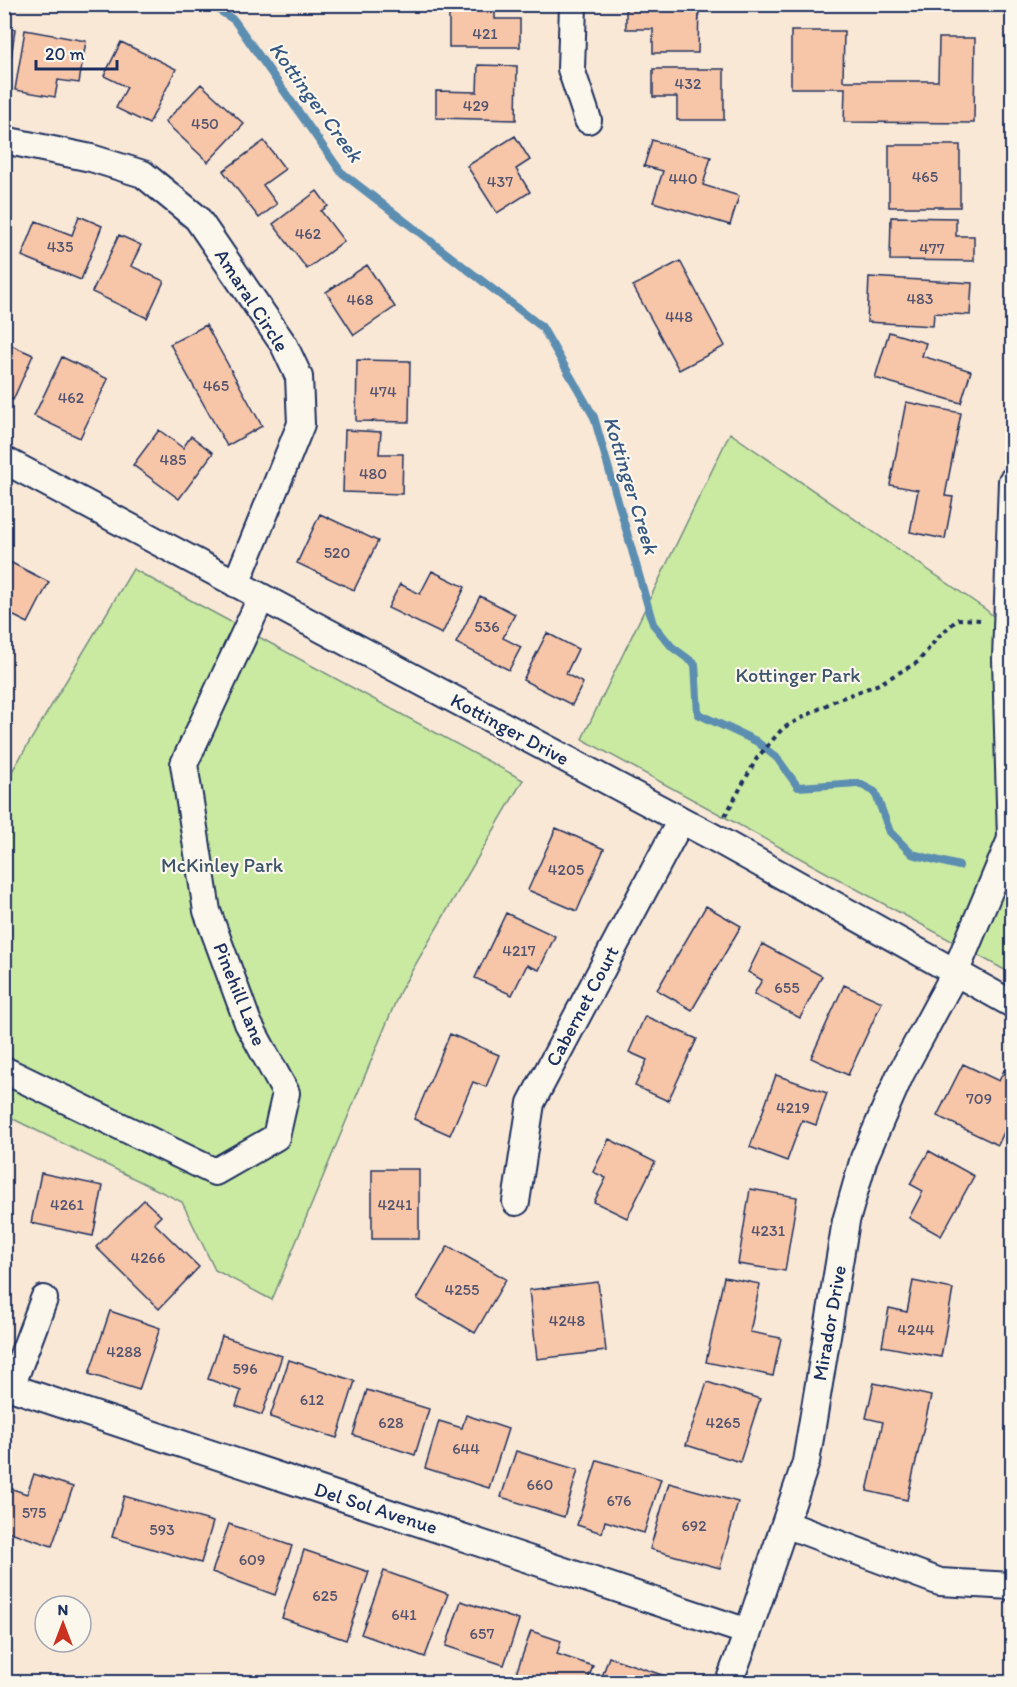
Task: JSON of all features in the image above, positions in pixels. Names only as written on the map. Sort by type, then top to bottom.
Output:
[{"type":"street","points":[[573,4],[571,69],[588,120]]},
{"type":"street","name":"Amaral Circle","points":[[4,140],[91,158],[143,174],[197,218],[284,345],[299,377],[302,424],[236,584]]},
{"type":"street","name":"Kottinger Drive","points":[[4,460],[681,820],[1012,1004]]},
{"type":"street","name":"Mirador Drive","points":[[729,1683],[806,1462],[846,1221],[864,1158],[900,1075],[955,973],[1011,839],[1006,659],[1012,480]]},
{"type":"street","name":"Pinehill Lane","points":[[4,1070],[214,1172],[276,1137],[286,1093],[248,1023],[207,910],[184,764],[261,598]]},
{"type":"street","name":"Cabernet Court","points":[[516,1202],[531,1103],[681,820]]},
{"type":"street","points":[[8,1386],[44,1299]]},
{"type":"street","name":"Del Sol Avenue","points":[[8,1386],[748,1632]]},
{"type":"street","points":[[784,1524],[940,1582],[1012,1586]]},
{"type":"path","points":[[712,837],[757,758],[783,729],[834,701],[879,684],[918,662],[938,637],[958,619],[1009,620]]},
{"type":"green space","name":"Kottinger Park","points":[[730,433],[985,609],[1012,632],[1012,974],[582,739]]},
{"type":"green space","name":"McKinley Park","points":[[133,569],[523,780],[400,991],[272,1300],[215,1270],[182,1202],[5,1115],[5,783]]},
{"type":"building","points":[[449,4],[495,4],[495,19],[520,19],[520,47],[449,47]]},
{"type":"building","points":[[626,4],[699,4],[698,53],[653,53],[653,29],[626,29]]},
{"type":"building","points":[[922,4],[977,4],[976,9],[922,6]]},
{"type":"building","points":[[4,28],[15,29],[7,89],[4,88]]},
{"type":"building","points":[[25,30],[86,41],[79,83],[58,80],[55,97],[15,90]]},
{"type":"building","points":[[791,31],[844,31],[843,81],[938,81],[939,38],[975,38],[974,123],[844,122],[845,88],[791,88]]},
{"type":"building","points":[[121,42],[176,69],[149,124],[116,108],[127,87],[104,76]]},
{"type":"building","points":[[478,65],[517,66],[516,120],[436,118],[436,91],[477,92]]},
{"type":"building","points":[[653,69],[724,69],[724,120],[677,120],[677,97],[653,97]]},
{"type":"building","points":[[201,84],[244,124],[208,162],[165,122]]},
{"type":"building","points":[[515,136],[530,160],[516,169],[530,192],[497,213],[467,166]]},
{"type":"building","points":[[652,140],[711,157],[703,185],[739,196],[730,225],[653,202],[663,171],[644,166]]},
{"type":"building","points":[[264,141],[285,169],[263,185],[277,204],[259,218],[223,171]]},
{"type":"building","points":[[889,145],[960,145],[960,207],[889,207]]},
{"type":"building","points":[[317,191],[328,206],[321,211],[344,241],[307,269],[273,224]]},
{"type":"building","points":[[79,216],[102,226],[81,280],[22,256],[36,221],[72,235]]},
{"type":"building","points":[[891,217],[956,218],[956,236],[974,236],[974,261],[890,260]]},
{"type":"building","points":[[119,235],[141,245],[131,266],[164,281],[147,318],[92,292]]},
{"type":"building","points":[[680,261],[725,346],[679,370],[633,286]]},
{"type":"building","points":[[367,265],[395,307],[354,335],[326,292]]},
{"type":"building","points":[[869,277],[972,283],[970,315],[934,313],[933,326],[867,322]]},
{"type":"building","points":[[206,325],[262,426],[227,446],[170,344]]},
{"type":"building","points":[[889,332],[926,343],[922,356],[971,371],[961,403],[875,378]]},
{"type":"building","points":[[4,342],[33,355],[13,400],[4,396]]},
{"type":"building","points":[[62,357],[108,379],[80,438],[34,416]]},
{"type":"building","points":[[357,360],[410,361],[409,422],[356,421]]},
{"type":"building","points":[[906,402],[961,413],[945,496],[953,497],[945,539],[910,532],[918,490],[890,485]]},
{"type":"building","points":[[159,430],[183,448],[191,436],[213,453],[179,499],[133,465]]},
{"type":"building","points":[[345,430],[381,432],[379,454],[403,454],[402,494],[343,492]]},
{"type":"building","points":[[320,514],[378,541],[354,590],[297,563]]},
{"type":"building","points":[[4,559],[49,582],[28,623],[4,611]]},
{"type":"building","points":[[432,571],[465,587],[442,634],[388,608],[400,584],[420,594]]},
{"type":"building","points":[[480,596],[515,614],[503,638],[521,647],[509,670],[456,643]]},
{"type":"building","points":[[547,633],[578,649],[566,674],[583,683],[572,705],[523,680]]},
{"type":"building","points":[[556,828],[604,849],[577,911],[528,890]]},
{"type":"building","points":[[706,906],[741,926],[692,1010],[657,990]]},
{"type":"building","points":[[506,913],[555,936],[539,970],[527,965],[512,995],[475,978]]},
{"type":"building","points":[[762,944],[822,976],[800,1018],[754,994],[762,980],[748,972]]},
{"type":"building","points":[[844,985],[882,1002],[848,1075],[811,1058]]},
{"type":"building","points":[[645,1016],[697,1039],[668,1101],[635,1086],[647,1060],[629,1052]]},
{"type":"building","points":[[450,1034],[499,1055],[486,1087],[473,1082],[450,1135],[414,1119]]},
{"type":"building","points":[[963,1064],[999,1081],[1004,1070],[1012,1074],[1012,1115],[998,1145],[937,1116]]},
{"type":"building","points":[[776,1075],[827,1093],[816,1125],[802,1120],[787,1161],[750,1147]]},
{"type":"building","points":[[609,1139],[655,1162],[627,1218],[594,1202],[606,1178],[593,1172]]},
{"type":"building","points":[[929,1151],[974,1176],[941,1236],[909,1218],[923,1191],[910,1184]]},
{"type":"building","points":[[372,1169],[419,1169],[419,1239],[372,1239]]},
{"type":"building","points":[[41,1173],[103,1186],[93,1236],[31,1223]]},
{"type":"building","points":[[750,1189],[797,1197],[785,1271],[738,1264]]},
{"type":"building","points":[[144,1200],[161,1216],[154,1223],[199,1267],[159,1309],[96,1247]]},
{"type":"building","points":[[448,1246],[506,1279],[475,1333],[417,1299]]},
{"type":"building","points":[[724,1277],[760,1284],[750,1332],[781,1338],[773,1376],[706,1362]]},
{"type":"building","points":[[913,1281],[953,1289],[941,1357],[882,1346],[889,1308],[907,1312]]},
{"type":"building","points":[[598,1282],[606,1351],[537,1359],[529,1290]]},
{"type":"building","points":[[110,1311],[160,1328],[139,1390],[89,1374]]},
{"type":"building","points":[[222,1336],[282,1356],[262,1415],[236,1406],[241,1391],[208,1379]]},
{"type":"building","points":[[289,1360],[355,1381],[337,1438],[270,1417]]},
{"type":"building","points":[[707,1382],[760,1399],[740,1462],[686,1445]]},
{"type":"building","points":[[874,1383],[931,1396],[907,1500],[867,1491],[883,1422],[866,1418]]},
{"type":"building","points":[[367,1390],[429,1409],[415,1455],[353,1435]]},
{"type":"building","points":[[466,1415],[508,1429],[489,1488],[425,1468],[439,1421],[462,1428]]},
{"type":"building","points":[[516,1451],[578,1470],[564,1517],[501,1497]]},
{"type":"building","points":[[597,1460],[661,1479],[644,1533],[605,1521],[602,1533],[577,1525]]},
{"type":"building","points":[[34,1474],[73,1487],[52,1546],[4,1530],[4,1486],[27,1494]]},
{"type":"building","points":[[669,1483],[738,1502],[720,1568],[650,1549]]},
{"type":"building","points":[[124,1496],[213,1522],[201,1563],[112,1537]]},
{"type":"building","points":[[229,1524],[292,1546],[275,1595],[212,1572]]},
{"type":"building","points":[[304,1550],[369,1572],[346,1640],[282,1618]]},
{"type":"building","points":[[384,1571],[448,1594],[425,1657],[361,1634]]},
{"type":"building","points":[[461,1601],[519,1620],[504,1665],[446,1646]]},
{"type":"building","points":[[531,1631],[561,1641],[557,1654],[593,1666],[587,1682],[513,1682]]},
{"type":"building","points":[[609,1657],[671,1678],[670,1682],[600,1682]]},
{"type":"waterway","name":"Kottinger Creek","points":[[209,4],[234,20],[341,172],[542,327],[594,417],[653,624],[672,647],[695,664],[698,714],[756,741],[777,758],[798,787],[858,783],[875,792],[890,832],[912,854],[959,866]]}]
